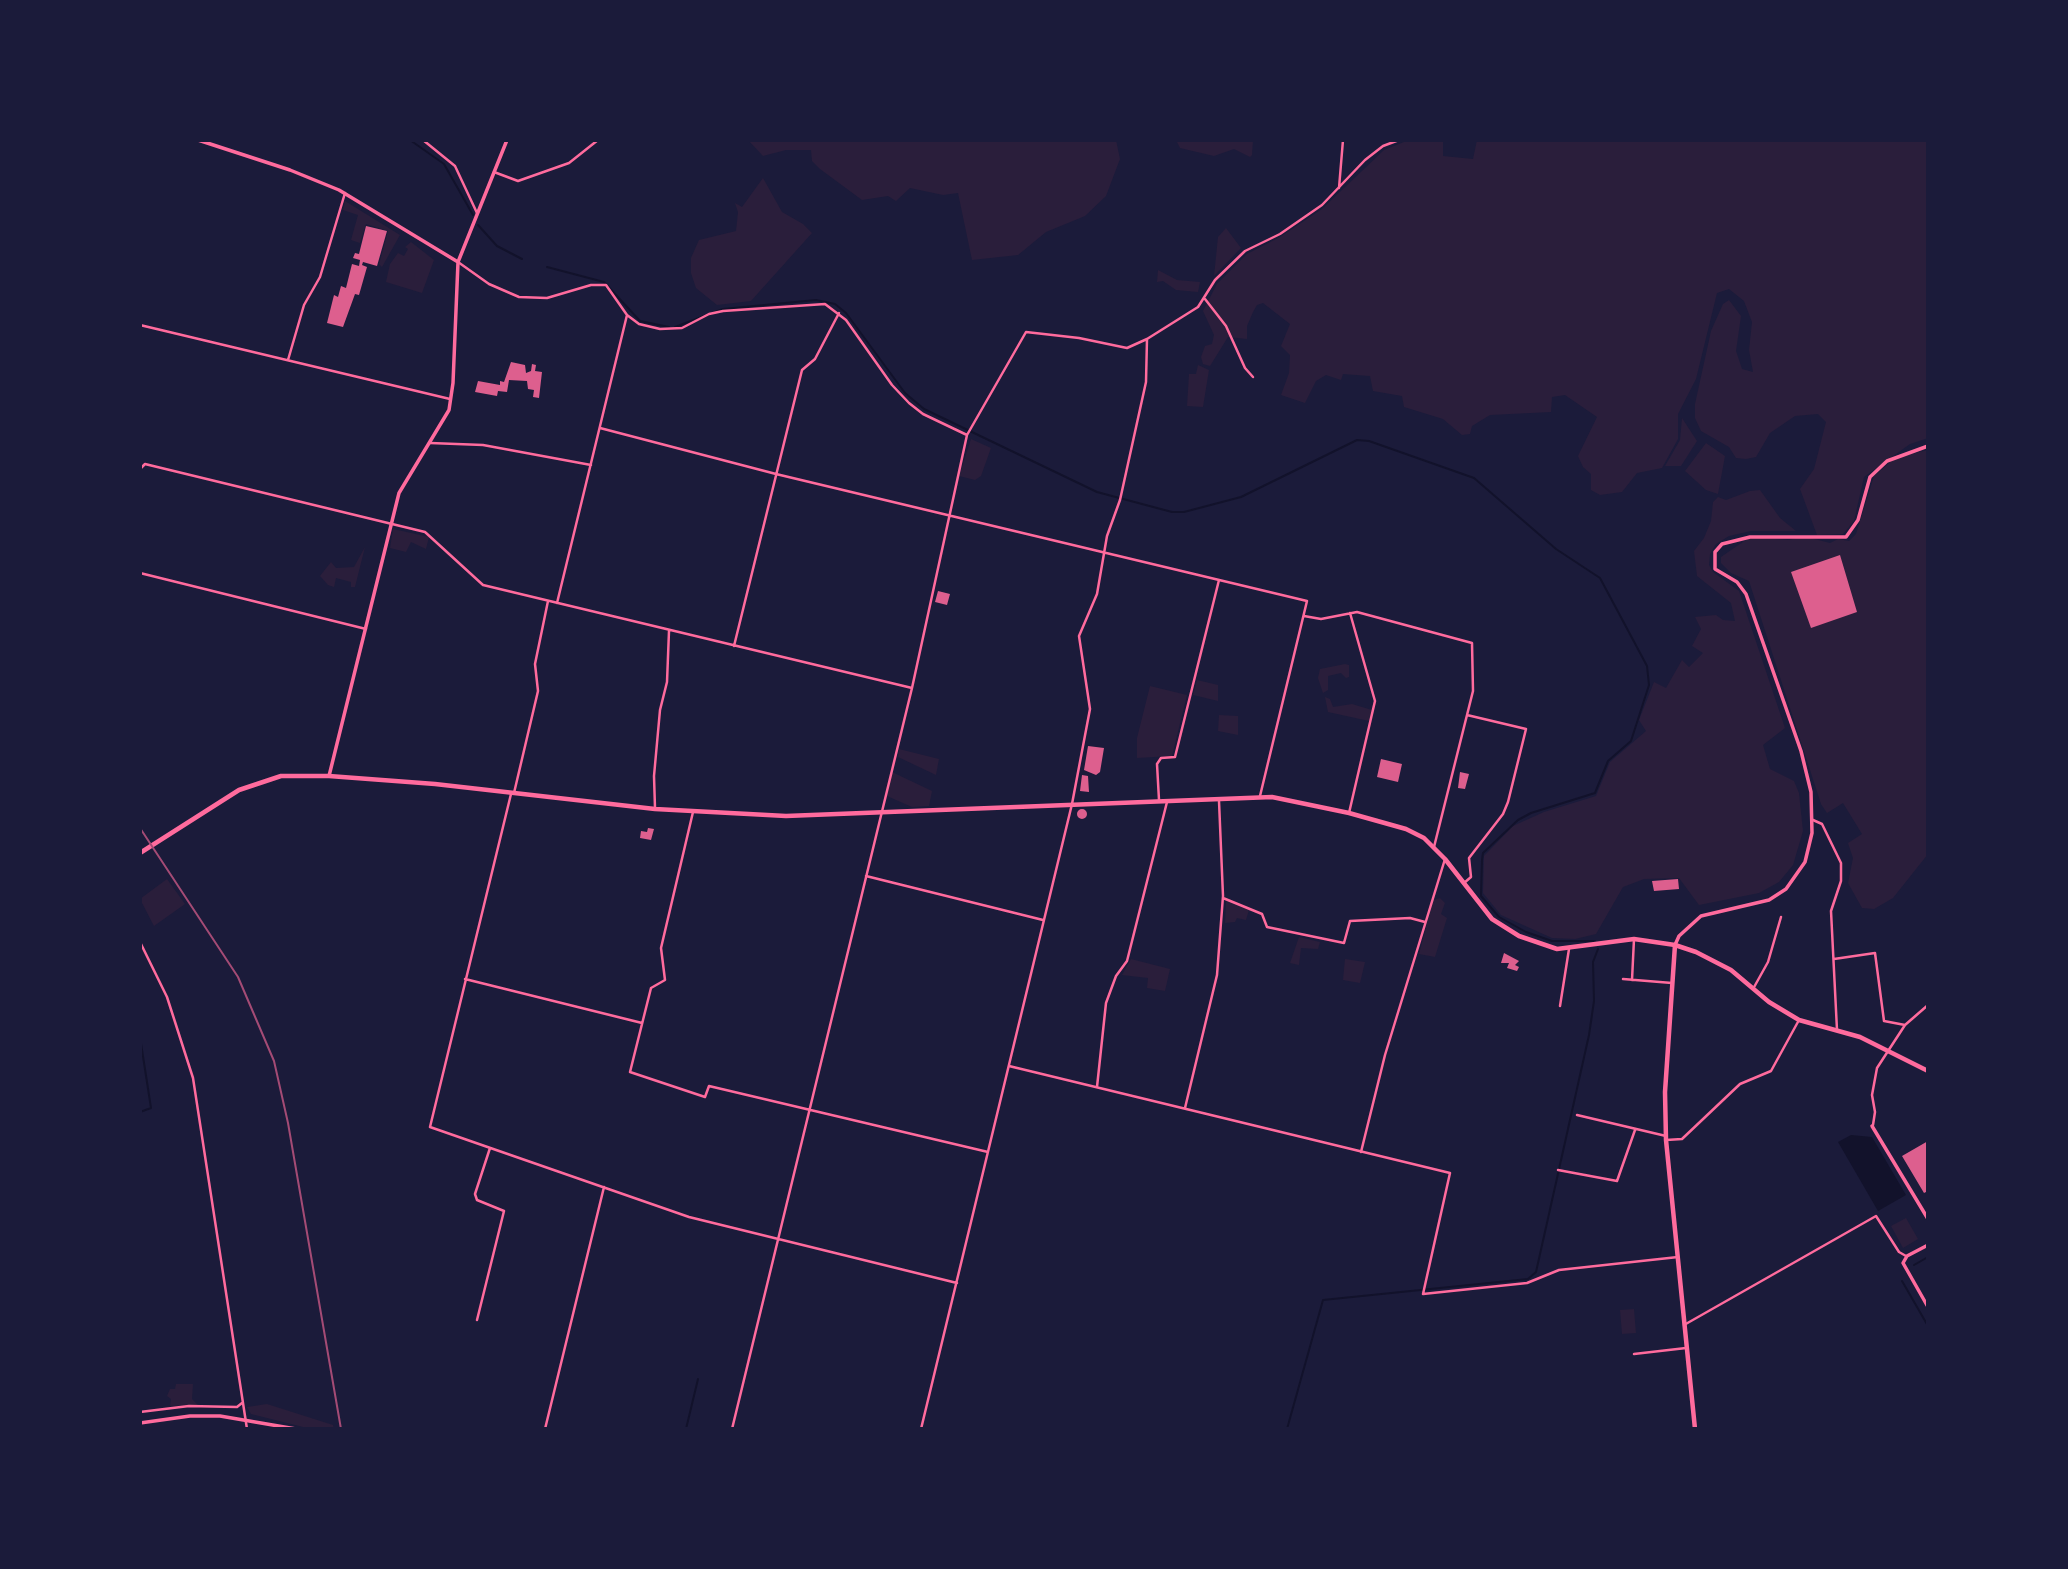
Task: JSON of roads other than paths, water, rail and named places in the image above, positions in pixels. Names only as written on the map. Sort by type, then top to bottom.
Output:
[{"type":"main road","points":[[140,853],[239,790],[281,776],[329,776],[435,784],[655,809],[786,816],[1260,796],[1349,813],[1406,829],[1434,847],[1485,912],[1507,930],[1547,947],[1569,949],[1634,939],[1675,945],[1711,958],[1769,1002],[1799,1020],[1838,1030],[1889,1049],[1928,1071]]},
{"type":"main road","points":[[1675,945],[1665,1092],[1666,1138],[1695,1429]]},
{"type":"street","points":[[198,140],[290,170],[345,193],[457,261],[489,284],[519,298],[546,298],[591,285],[606,285],[627,315],[650,328],[672,330],[691,326],[709,314],[723,311],[825,304],[839,313],[892,385],[909,403],[969,432]]},
{"type":"street","points":[[422,140],[454,166],[478,216]]},
{"type":"street","points":[[329,776],[399,494],[443,423],[451,400],[457,261],[478,216],[507,140]]},
{"type":"street","points":[[494,172],[518,181],[569,163],[598,140]]},
{"type":"street","points":[[1339,188],[1343,140]]},
{"type":"street","points":[[732,1429],[912,688],[969,432],[1026,332],[1079,338],[1127,348],[1146,339],[1205,299],[1215,280],[1245,251],[1280,234],[1322,205],[1365,160],[1383,146],[1399,140]]},
{"type":"street","points":[[288,360],[304,305],[320,277],[345,193]]},
{"type":"street","points":[[1205,299],[1226,326],[1245,368],[1253,377]]},
{"type":"street","points":[[734,646],[802,370],[815,359],[839,313]]},
{"type":"street","points":[[557,603],[627,315]]},
{"type":"street","points":[[140,325],[451,400]]},
{"type":"street","points":[[921,1429],[1072,804],[1090,709],[1079,636],[1097,594],[1104,553],[1120,498],[1146,382],[1146,339]]},
{"type":"street","points":[[600,428],[776,474],[1307,601],[1260,796]]},
{"type":"street","points":[[430,443],[492,446],[591,465]]},
{"type":"street","points":[[1675,945],[1679,936],[1701,916],[1769,900],[1786,889],[1805,862],[1813,820],[1811,792],[1801,751],[1746,594],[1737,582],[1715,569],[1713,557],[1722,544],[1735,539],[1846,537],[1858,520],[1870,477],[1887,461],[1928,446]]},
{"type":"street","points":[[140,469],[145,464],[273,497],[391,523],[433,537],[477,583],[912,688]]},
{"type":"street","points":[[140,573],[366,629]]},
{"type":"street","points":[[1159,800],[1157,764],[1161,758],[1175,757],[1219,580]]},
{"type":"street","points":[[548,601],[535,664],[538,691],[430,1127],[689,1217],[957,1283]]},
{"type":"street","points":[[1304,616],[1321,619],[1357,612],[1472,643],[1473,691],[1434,847]]},
{"type":"street","points":[[1349,813],[1375,706],[1371,680],[1350,613]]},
{"type":"street","points":[[655,809],[654,776],[660,710],[667,682],[669,631]]},
{"type":"street","points":[[1464,883],[1471,877],[1469,858],[1503,814],[1508,802],[1526,729],[1467,715]]},
{"type":"street","points":[[1185,1108],[1217,975],[1223,898],[1217,815],[1219,797]]},
{"type":"street","points":[[1097,1087],[1106,1003],[1116,976],[1127,961],[1168,799]]},
{"type":"street","points":[[693,811],[661,948],[665,980],[651,988],[630,1072],[705,1097],[709,1086],[988,1153]]},
{"type":"street","points":[[1813,820],[1822,824],[1841,863],[1841,881],[1831,906],[1838,1030]]},
{"type":"street","points":[[1361,1152],[1385,1055],[1445,859]]},
{"type":"street","points":[[866,876],[1044,920]]},
{"type":"street","points":[[1223,898],[1262,914],[1267,927],[1344,943],[1350,921],[1409,918],[1425,922]]},
{"type":"street","points":[[1754,989],[1768,962],[1781,917]]},
{"type":"street","points":[[1632,980],[1634,939]]},
{"type":"street","points":[[140,942],[167,996],[193,1078],[247,1429]]},
{"type":"street","points":[[1560,1006],[1569,949]]},
{"type":"street","points":[[1834,959],[1875,953],[1884,1021],[1905,1025]]},
{"type":"street","points":[[465,979],[642,1023]]},
{"type":"street","points":[[1623,979],[1672,983]]},
{"type":"street","points":[[1928,1004],[1905,1025],[1877,1068],[1872,1126],[1928,1219]]},
{"type":"street","points":[[1577,1115],[1666,1138],[1682,1139],[1740,1083],[1771,1071],[1799,1020]]},
{"type":"street","points":[[1009,1066],[1450,1173],[1423,1289],[1527,1283],[1559,1270],[1678,1257]]},
{"type":"street","points":[[1560,1170],[1617,1181],[1636,1130]]},
{"type":"street","points":[[477,1320],[504,1211],[477,1200],[475,1194],[490,1148]]},
{"type":"street","points":[[545,1429],[604,1187]]},
{"type":"street","points":[[1684,1325],[1876,1216],[1899,1252],[1907,1256]]},
{"type":"street","points":[[1928,1245],[1907,1256],[1903,1263],[1928,1307]]},
{"type":"street","points":[[1634,1354],[1686,1348]]},
{"type":"street","points":[[140,1412],[188,1406],[237,1407],[242,1403]]},
{"type":"street","points":[[140,1423],[190,1416],[251,1419],[296,1429]]},
{"type":"waterway","points":[[410,140],[444,164],[473,215]]},
{"type":"waterway","points":[[478,225],[497,246],[522,259]]},
{"type":"waterway","points":[[547,267],[604,282],[640,321],[669,327]]},
{"type":"waterway","points":[[675,327],[723,309],[816,300],[835,304],[846,313],[905,393],[924,409],[1097,492],[1172,512],[1184,512],[1241,497],[1357,440],[1369,441],[1474,478],[1556,549],[1600,578],[1647,666],[1649,685],[1631,741],[1608,761],[1595,793],[1531,813],[1518,820],[1483,853],[1481,896],[1499,917],[1526,932],[1552,941],[1595,941]]},
{"type":"waterway","points":[[1287,1429],[1323,1300],[1528,1279],[1536,1272],[1589,1035],[1594,1001],[1593,962],[1598,949]]},
{"type":"waterway","points":[[140,1037],[151,1108],[140,1112]]},
{"type":"waterway","points":[[1914,1265],[1928,1257]]},
{"type":"waterway","points":[[1902,1281],[1928,1326]]},
{"type":"waterway","points":[[686,1429],[698,1379]]},
{"type":"railway","points":[[140,828],[238,977],[274,1061],[288,1123],[341,1429]]}]
